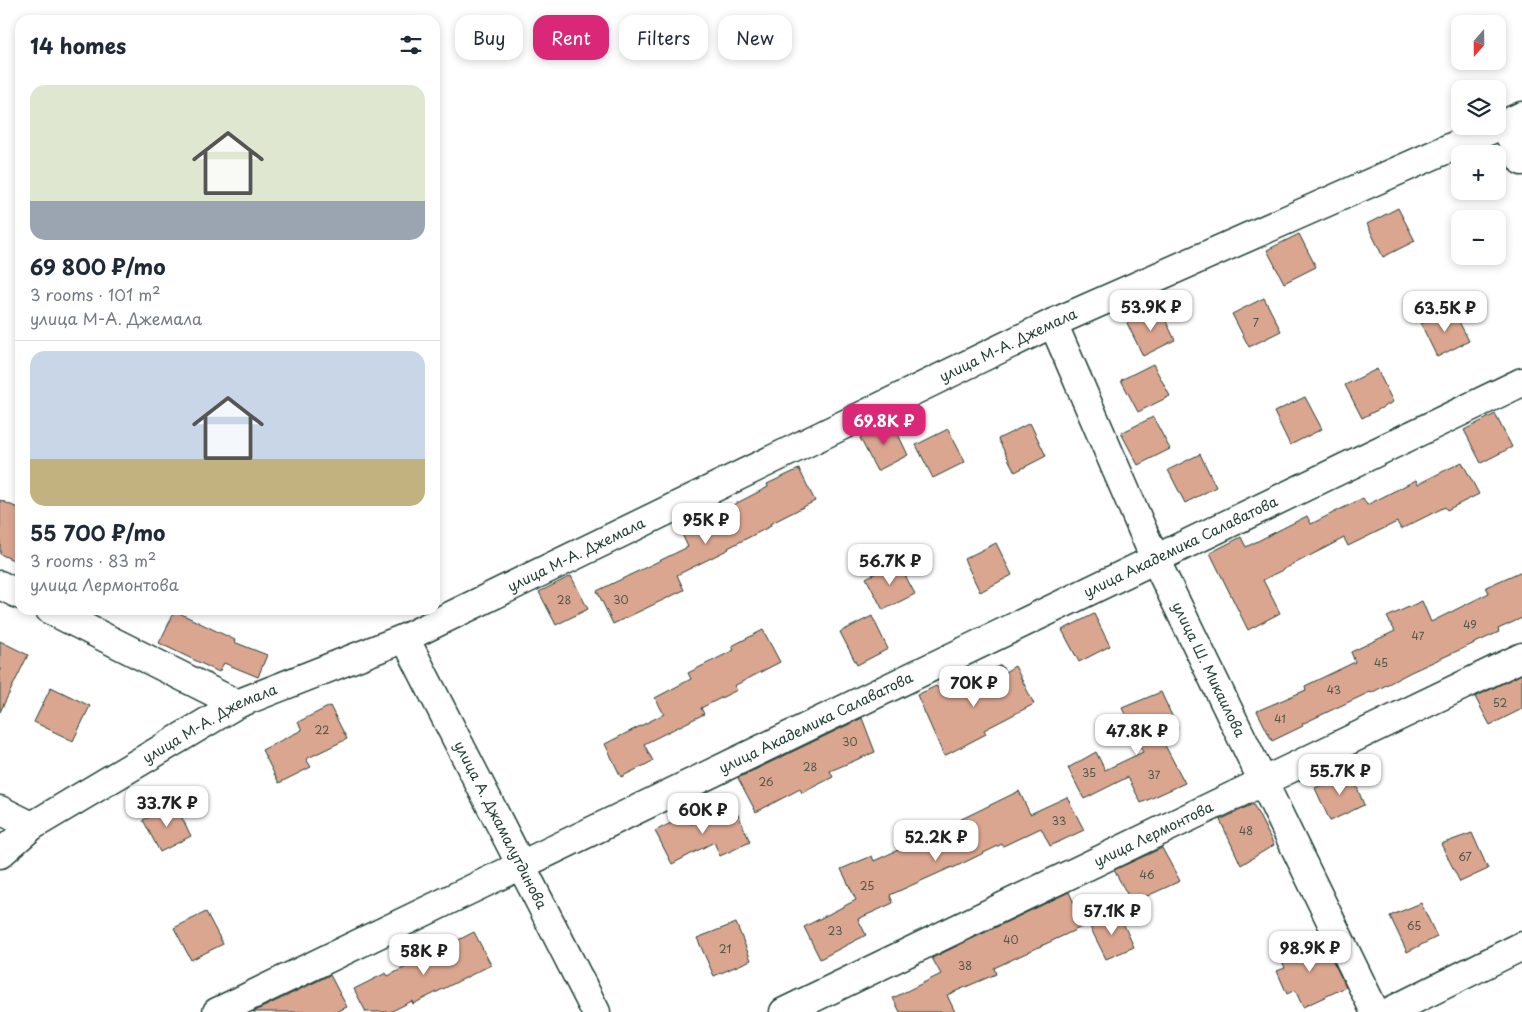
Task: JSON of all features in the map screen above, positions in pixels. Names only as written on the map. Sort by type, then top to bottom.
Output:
[{"type":"street","points":[[1513,120],[1522,161]]},
{"type":"street","name":"улица М-А. Джемала","points":[[0,854],[32,826],[237,704],[405,638],[1053,323],[1513,120]]},
{"type":"street","name":"улица Ш. Микаилова","points":[[1053,323],[1155,559],[1375,1012]]},
{"type":"street","name":"улица Академика Салаватова","points":[[217,1012],[1522,382]]},
{"type":"street","points":[[0,585],[15,592]]},
{"type":"street","points":[[60,615],[237,704]]},
{"type":"street","name":"улица А. Джамалутдинова","points":[[405,638],[596,1012]]},
{"type":"street","name":"улица Лермонтова","points":[[784,1012],[1522,657]]},
{"type":"street","points":[[0,810],[32,826]]},
{"type":"street","points":[[1389,1012],[1522,946]]},
{"type":"building","points":[[1398,208],[1415,241],[1383,257],[1367,224]]},
{"type":"building","points":[[1299,234],[1316,267],[1284,283],[1267,250]]},
{"type":"building","points":[[1264,298],[1281,331],[1249,347],[1232,314]]},
{"type":"building","points":[[1159,307],[1175,340],[1143,356],[1127,323]]},
{"type":"building","points":[[1452,308],[1469,341],[1437,357],[1421,324]]},
{"type":"building","points":[[1153,364],[1170,396],[1138,412],[1121,380]]},
{"type":"building","points":[[1377,369],[1393,402],[1362,418],[1345,385]]},
{"type":"building","points":[[1305,397],[1322,429],[1290,445],[1274,412]]},
{"type":"building","points":[[1495,414],[1512,447],[1481,463],[1464,430]]},
{"type":"building","points":[[1153,417],[1170,449],[1138,465],[1121,433]]},
{"type":"building","points":[[892,422],[908,455],[877,471],[860,438]]},
{"type":"building","points":[[1030,423],[1046,456],[1015,472],[998,439]]},
{"type":"building","points":[[948,429],[965,462],[933,478],[916,445]]},
{"type":"building","points":[[1200,454],[1216,487],[1185,503],[1168,470]]},
{"type":"building","points":[[1462,462],[1479,494],[1447,510],[1445,507],[1401,529],[1397,522],[1348,546],[1344,538],[1263,580],[1280,613],[1248,630],[1210,553],[1241,537],[1246,547],[1307,516],[1311,524],[1363,498],[1367,505],[1416,480],[1418,484]]},
{"type":"building","points":[[799,469],[815,501],[770,524],[771,526],[729,549],[677,575],[684,590],[613,624],[597,591],[688,547],[681,532],[768,487],[767,484]]},
{"type":"building","points":[[0,500],[15,507],[15,561],[0,554]]},
{"type":"building","points":[[996,543],[1012,575],[980,592],[964,559]]},
{"type":"building","points":[[898,562],[915,594],[883,610],[866,578]]},
{"type":"building","points":[[1522,571],[1522,618],[1498,629],[1499,632],[1302,724],[1303,726],[1272,741],[1257,711],[1306,690],[1305,686],[1355,662],[1351,652],[1395,631],[1387,617],[1422,601],[1431,622],[1489,593],[1486,587]]},
{"type":"building","points":[[571,576],[588,609],[556,625],[539,592]]},
{"type":"building","points":[[1094,614],[1110,646],[1079,662],[1062,630]]},
{"type":"building","points":[[173,615],[183,615],[235,640],[234,642],[267,655],[258,677],[224,663],[219,672],[159,643]]},
{"type":"building","points":[[872,616],[888,649],[857,665],[840,632]]},
{"type":"building","points":[[763,630],[780,662],[734,686],[737,690],[701,708],[704,714],[644,744],[653,761],[621,777],[605,744],[664,714],[655,698],[691,679],[688,673],[734,650],[732,646]]},
{"type":"building","points":[[0,641],[28,655],[0,712]]},
{"type":"building","points":[[1001,665],[1005,672],[1015,666],[1034,704],[984,730],[986,734],[944,756],[917,695],[936,686],[940,690],[949,688],[960,695],[988,679],[985,673]]},
{"type":"building","points":[[1522,674],[1522,709],[1490,725],[1475,697]]},
{"type":"building","points":[[51,687],[90,706],[73,741],[34,722]]},
{"type":"building","points":[[1161,692],[1178,729],[1160,736],[1185,783],[1141,803],[1128,777],[1084,799],[1068,768],[1096,752],[1105,770],[1143,752],[1122,708]]},
{"type":"building","points":[[330,706],[347,739],[306,759],[311,767],[279,783],[262,750],[302,730],[298,722]]},
{"type":"building","points":[[862,718],[875,752],[830,771],[833,777],[802,793],[800,789],[756,812],[738,778]]},
{"type":"building","points":[[1337,769],[1353,777],[1364,805],[1330,821],[1315,788],[1332,781]]},
{"type":"building","points":[[1019,791],[1030,814],[1067,797],[1084,830],[1050,846],[1041,828],[890,895],[893,903],[858,919],[866,935],[820,959],[804,927],[856,900],[841,869],[872,856],[874,861]]},
{"type":"building","points":[[175,804],[191,836],[160,852],[143,820]]},
{"type":"building","points":[[1253,804],[1274,845],[1241,865],[1220,820]]},
{"type":"building","points":[[734,805],[750,842],[720,856],[714,842],[672,864],[655,831],[687,815],[691,824]]},
{"type":"building","points":[[1472,833],[1488,869],[1460,882],[1441,844]]},
{"type":"building","points":[[1162,848],[1180,881],[1132,903],[1114,870]]},
{"type":"building","points":[[1069,892],[1084,926],[994,968],[996,974],[947,995],[955,1012],[900,1012],[893,998],[941,974],[932,958]]},
{"type":"building","points":[[1421,903],[1437,937],[1407,952],[1390,916]]},
{"type":"building","points":[[206,912],[223,944],[191,960],[174,928]]},
{"type":"building","points":[[1118,912],[1134,947],[1106,959],[1089,925]]},
{"type":"building","points":[[736,923],[751,960],[714,976],[697,938]]},
{"type":"building","points":[[474,932],[491,965],[413,1004],[412,1001],[390,1012],[366,1012],[354,989],[386,973],[388,976]]},
{"type":"building","points":[[1321,937],[1346,987],[1303,1007],[1295,990],[1287,994],[1277,971],[1285,968],[1280,956]]},
{"type":"building","points":[[330,975],[347,1007],[336,1012],[253,1012]]}]
